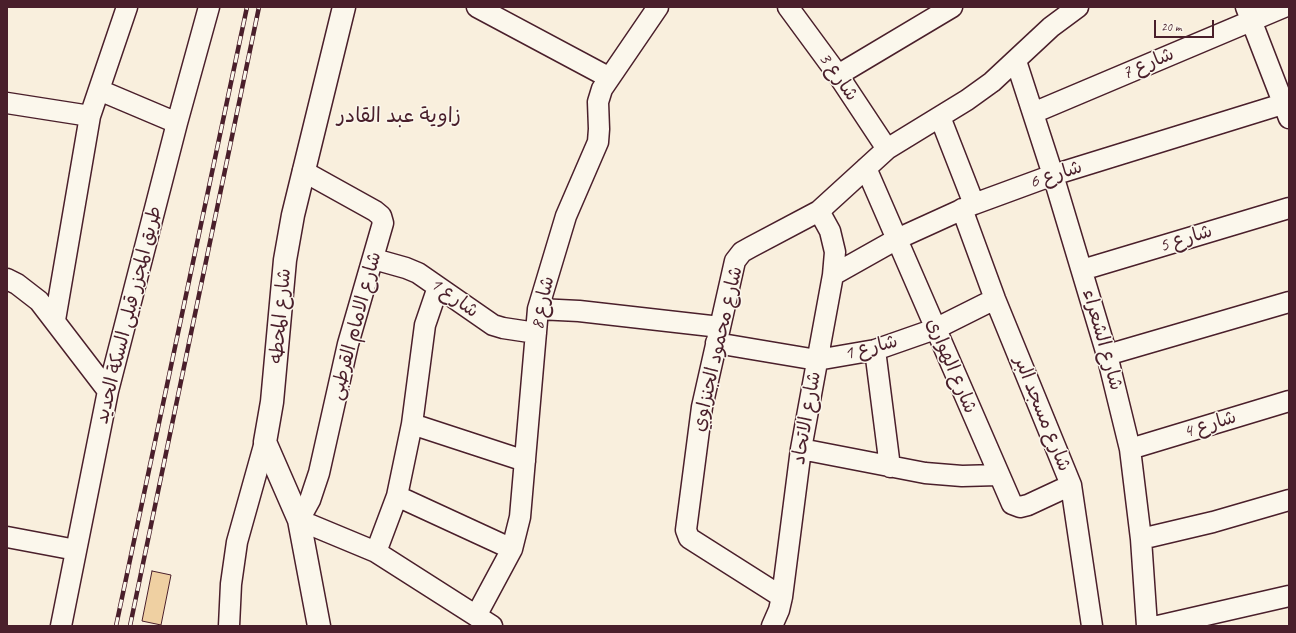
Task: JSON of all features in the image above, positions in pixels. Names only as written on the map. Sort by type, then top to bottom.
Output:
[{"type":"street","points":[[55,320],[90,116],[127,7]]},
{"type":"street","name":"طريق المجزر قبلى السكة الحديد","points":[[61,626],[108,391],[177,123],[209,7]]},
{"type":"street","name":"شارع المحطه","points":[[229,626],[231,584],[237,542],[265,442],[272,402],[285,260],[293,215],[344,7]]},
{"type":"street","points":[[477,7],[608,77]]},
{"type":"street","name":"شارع 8","points":[[484,621],[512,549],[520,517],[538,309],[566,216],[598,142],[598,102],[602,89],[608,77],[658,7]]},
{"type":"street","name":"شارع 3","points":[[788,7],[838,75],[886,149]]},
{"type":"street","name":"شارع محمود الجنزاوي","points":[[782,597],[689,538],[686,530],[702,407],[734,266],[742,252],[819,211],[886,149],[967,100],[1016,62],[1051,27],[1078,7]]},
{"type":"street","name":"شارع 7","points":[[1033,113],[1249,14],[1284,7]]},
{"type":"street","points":[[838,75],[941,10]]},
{"type":"street","points":[[1249,14],[1288,108]]},
{"type":"street","name":"شارع الشعراء","points":[[1016,62],[1082,270],[1107,355],[1130,449],[1141,539],[1147,626]]},
{"type":"street","points":[[99,90],[177,123]]},
{"type":"street","points":[[7,103],[90,116]]},
{"type":"street","name":"شارع 6","points":[[833,275],[897,239],[968,206],[1053,175],[1288,108]]},
{"type":"street","name":"شارع مسجد البر","points":[[940,117],[995,299],[1071,485],[1092,626]]},
{"type":"street","name":"شارع الهوارى","points":[[866,168],[998,475],[1012,504],[1020,507],[1071,485]]},
{"type":"street","name":"شارع الامام القرطبى","points":[[299,520],[310,500],[319,473],[348,344],[383,230],[381,216],[303,170]]},
{"type":"street","name":"شارع 5","points":[[1082,270],[1289,208]]},
{"type":"street","name":"شارع الاتحاد","points":[[772,626],[779,610],[782,597],[801,448],[833,275],[835,252],[830,231],[819,211]]},
{"type":"street","name":"شارع 1","points":[[374,259],[406,268],[428,279],[493,325],[536,333]]},
{"type":"street","points":[[7,280],[17,284],[39,301],[108,391]]},
{"type":"street","points":[[376,552],[397,496],[412,424],[425,324],[438,287]]},
{"type":"street","name":"شارع 1","points":[[538,309],[586,312],[718,335],[817,360],[875,350],[936,329],[995,299]]},
{"type":"street","points":[[1107,355],[1289,302]]},
{"type":"street","points":[[875,350],[890,467]]},
{"type":"street","name":"شارع 4","points":[[1130,449],[1289,402]]},
{"type":"street","points":[[412,424],[525,461]]},
{"type":"street","points":[[265,442],[299,520],[319,626]]},
{"type":"street","points":[[801,448],[925,473],[962,476],[998,475]]},
{"type":"street","points":[[397,496],[512,549]]},
{"type":"street","points":[[1141,539],[1213,522],[1289,500]]},
{"type":"street","points":[[299,520],[376,552],[484,621]]},
{"type":"street","points":[[7,537],[76,550]]},
{"type":"street","points":[[1158,626],[1289,596]]},
{"type":"building","points":[[152,571],[171,575],[161,625],[142,621]]},
{"type":"railway","points":[[116,626],[247,7]]},
{"type":"railway","points":[[130,626],[259,7]]},
{"type":"district","name":"زاوية عبد القادر","points":[[399,116]]}]
